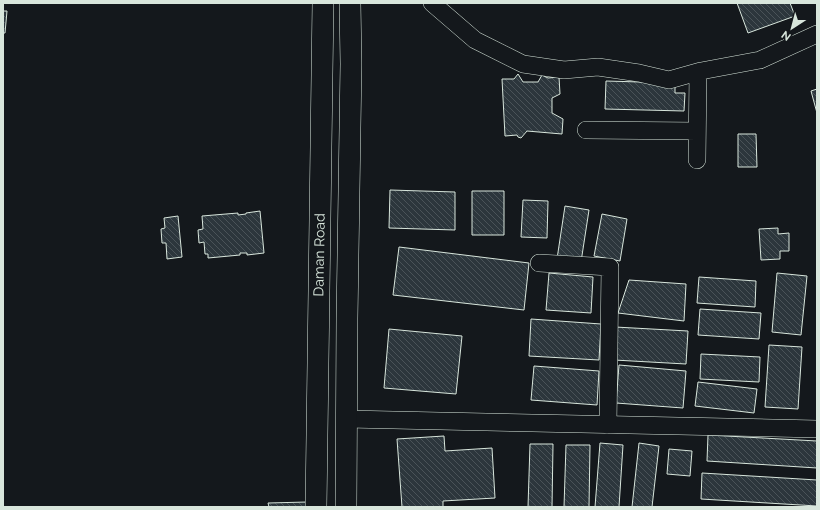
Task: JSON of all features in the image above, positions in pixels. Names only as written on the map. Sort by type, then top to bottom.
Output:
[{"type":"main road","name":"Daman Road","points":[[316,507],[323,3]]},
{"type":"main road","points":[[346,507],[351,64],[350,3]]},
{"type":"street","points":[[432,3],[475,40],[523,64],[564,70],[598,67],[639,73],[669,80],[698,72],[760,60],[817,34]]},
{"type":"street","points":[[697,160],[698,72]]},
{"type":"street","points":[[586,130],[697,132]]},
{"type":"street","points":[[539,263],[610,267],[608,425]]},
{"type":"street","points":[[347,419],[817,430]]},
{"type":"building","points":[[737,3],[790,3],[795,16],[748,33]]},
{"type":"building","points":[[3,11],[7,11],[5,33],[3,33]]},
{"type":"building","points":[[518,74],[523,82],[538,82],[542,75],[548,78],[559,77],[560,94],[552,98],[552,113],[563,119],[562,134],[527,131],[521,138],[517,135],[505,136],[502,79],[514,79]]},
{"type":"building","points":[[606,81],[675,83],[675,93],[685,93],[684,111],[605,109]]},
{"type":"building","points":[[817,89],[817,113],[811,91]]},
{"type":"building","points":[[738,134],[756,134],[757,167],[738,167]]},
{"type":"building","points":[[390,190],[455,192],[455,230],[389,228]]},
{"type":"building","points":[[472,191],[504,191],[504,235],[472,235]]},
{"type":"building","points":[[523,200],[548,201],[547,238],[521,237]]},
{"type":"building","points":[[565,206],[589,210],[581,262],[557,259]]},
{"type":"building","points":[[260,211],[264,253],[247,255],[247,253],[240,253],[240,255],[208,258],[208,254],[205,254],[204,242],[199,243],[198,230],[203,229],[202,216],[238,213],[238,215]]},
{"type":"building","points":[[602,214],[627,219],[620,261],[594,256]]},
{"type":"building","points":[[178,216],[182,257],[167,259],[166,243],[162,243],[161,229],[165,228],[164,218]]},
{"type":"building","points":[[778,228],[778,234],[789,233],[789,251],[780,251],[780,259],[761,260],[759,229]]},
{"type":"building","points":[[399,247],[529,263],[524,310],[393,295]]},
{"type":"building","points":[[549,273],[593,277],[591,313],[546,310]]},
{"type":"building","points":[[777,273],[807,276],[801,335],[772,332]]},
{"type":"building","points":[[699,277],[756,281],[755,307],[697,303]]},
{"type":"building","points":[[629,280],[686,284],[684,321],[618,313]]},
{"type":"building","points":[[700,309],[761,313],[759,339],[698,335]]},
{"type":"building","points":[[531,319],[601,324],[599,360],[529,356]]},
{"type":"building","points":[[615,327],[688,331],[686,364],[614,360]]},
{"type":"building","points":[[389,329],[462,336],[456,394],[384,388]]},
{"type":"building","points":[[769,345],[802,347],[798,409],[765,407]]},
{"type":"building","points":[[701,354],[760,357],[759,382],[700,379]]},
{"type":"building","points":[[619,365],[686,371],[683,408],[616,403]]},
{"type":"building","points":[[534,366],[599,371],[597,405],[531,400]]},
{"type":"building","points":[[698,382],[757,389],[754,413],[695,406]]},
{"type":"building","points":[[708,435],[817,441],[817,468],[707,461]]},
{"type":"building","points":[[444,436],[445,451],[492,448],[495,498],[443,501],[443,507],[402,507],[397,439]]},
{"type":"building","points":[[600,443],[623,445],[619,507],[595,507]]},
{"type":"building","points":[[639,443],[659,446],[652,507],[632,507]]},
{"type":"building","points":[[530,444],[553,444],[552,507],[528,507]]},
{"type":"building","points":[[566,445],[590,445],[589,507],[564,507]]},
{"type":"building","points":[[669,449],[692,451],[690,476],[667,474]]},
{"type":"building","points":[[702,473],[817,480],[817,506],[701,499]]},
{"type":"building","points":[[307,502],[307,507],[269,507],[268,503]]}]
